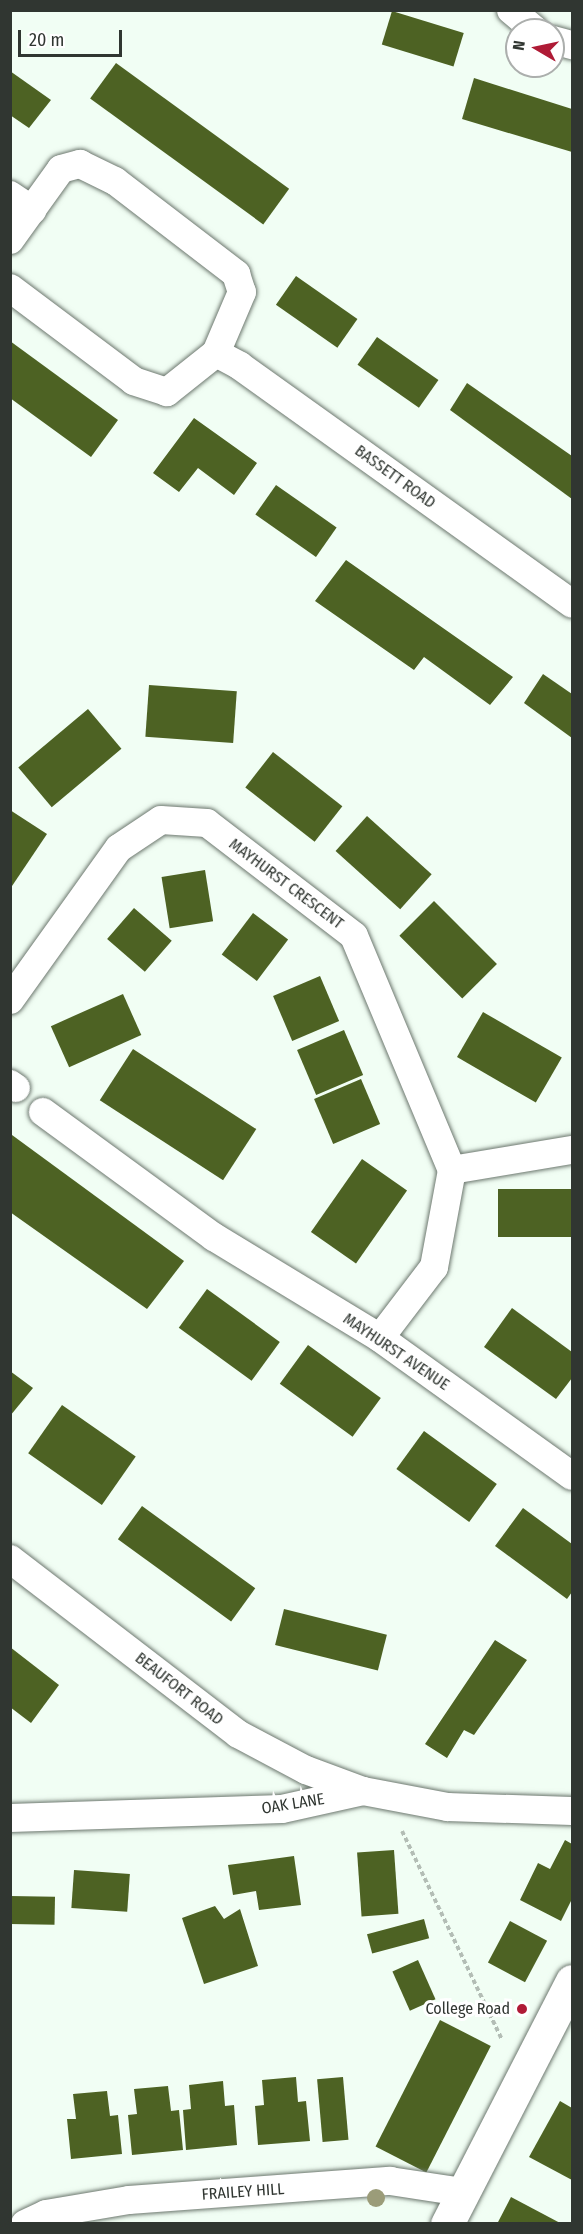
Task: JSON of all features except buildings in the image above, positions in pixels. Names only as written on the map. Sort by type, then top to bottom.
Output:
[{"type":"street","points":[[10,240],[21,203],[61,169],[80,164],[115,182],[236,274],[242,292],[216,353],[167,392],[134,381],[10,288]]},
{"type":"street","name":"BASSETT ROAD","points":[[216,353],[240,366],[573,604]]},
{"type":"street","name":"MAYHURST CRESCENT","points":[[10,1000],[118,848],[161,820],[207,823],[354,936],[452,1170]]},
{"type":"street","name":"MAYHURST AVENUE","points":[[43,1112],[214,1237],[380,1338],[573,1476]]},
{"type":"street","points":[[380,1338],[434,1268],[452,1170],[573,1150]]},
{"type":"street","name":"BEAUFORT ROAD","points":[[10,1559],[237,1734],[306,1770],[374,1793]]},
{"type":"street","name":"OAK LANE","points":[[10,1818],[282,1809],[374,1793],[447,1807],[573,1811]]},
{"type":"street","points":[[447,2223],[573,1981]]},
{"type":"street","name":"FRAILEY HILL","points":[[25,2223],[46,2214],[129,2200],[390,2181],[464,2192]]},
{"type":"path","points":[[374,1793],[521,2079]]},
{"type":"place","name":"College Road","points":[[522,2009]]}]
